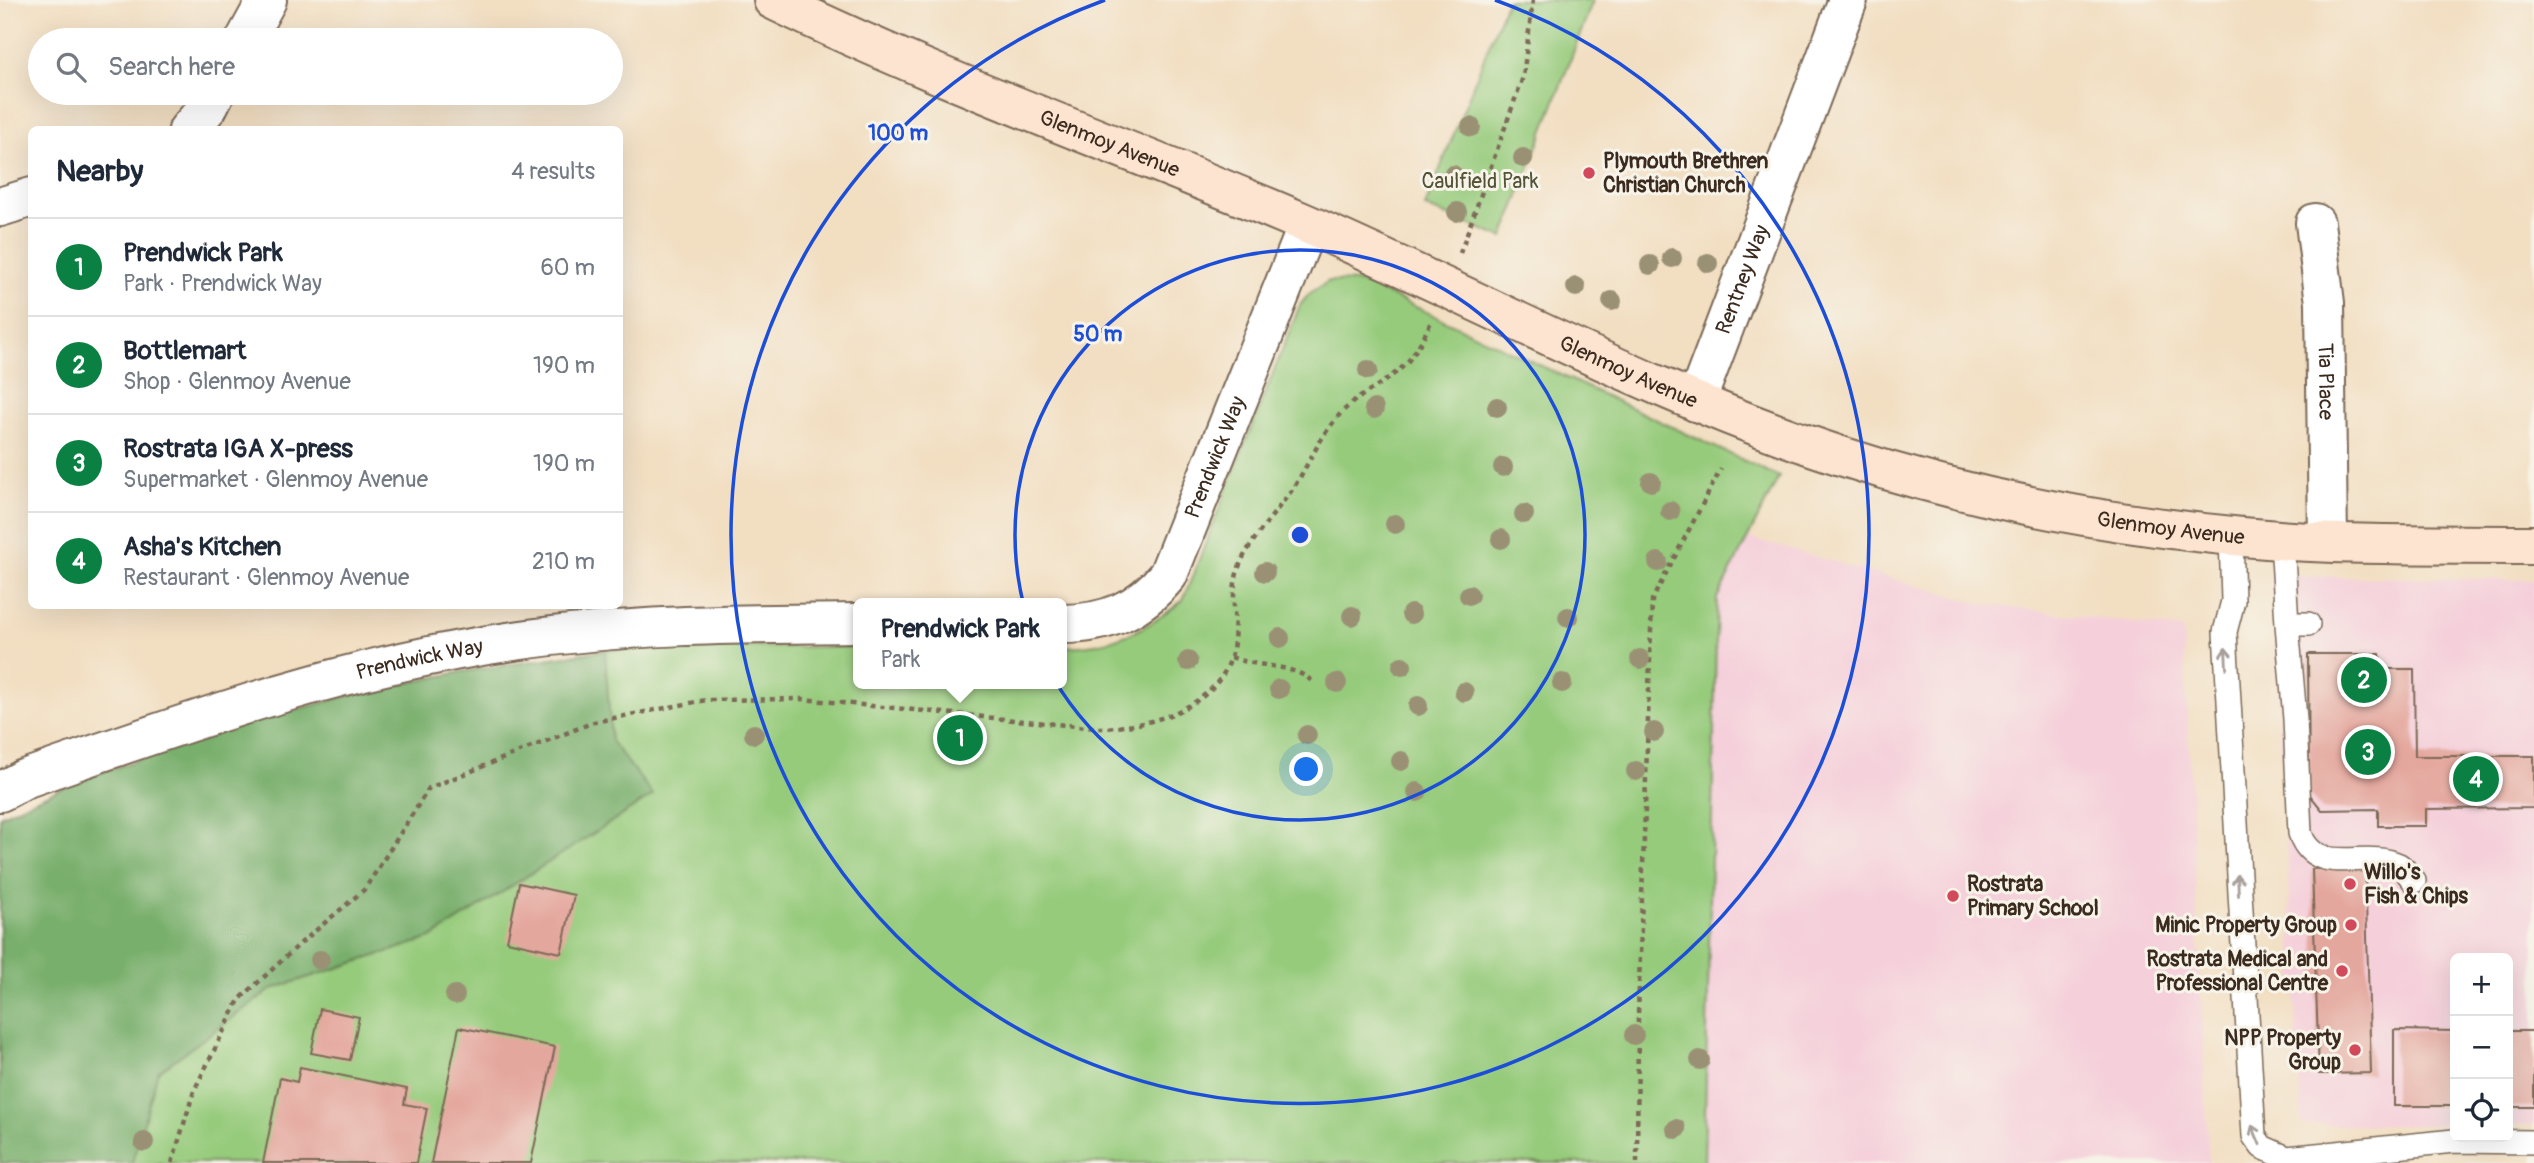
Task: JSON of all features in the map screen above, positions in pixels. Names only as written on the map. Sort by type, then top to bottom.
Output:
[{"type":"street","points":[[252,28],[267,0]]},
{"type":"street","name":"Glenmoy Avenue","points":[[774,0],[881,52],[1308,225],[1696,402],[1837,455],[1968,493],[2094,519],[2282,540],[2534,545]]},
{"type":"street","name":"Rentney Way","points":[[1696,402],[1848,0]]},
{"type":"street","points":[[191,126],[209,105]]},
{"type":"street","points":[[0,207],[28,198]]},
{"type":"street","name":"Tia Place","points":[[2315,223],[2325,303],[2328,542]]},
{"type":"street","name":"Prendwick Way","points":[[1067,624],[1091,623],[1113,618],[1153,594],[1168,575],[1308,225]]},
{"type":"street","name":"Prendwick Way","points":[[0,792],[24,779],[233,706],[332,678],[425,657],[513,641],[624,629],[853,623]]},
{"type":"lane","points":[[2231,535],[2233,601],[2225,632],[2254,1136],[2262,1147],[2287,1158],[2454,1141],[2494,1152],[2534,1143]]},
{"type":"lane","points":[[2282,540],[2298,624],[2300,833],[2304,845],[2313,855],[2326,860],[2374,859],[2400,866],[2414,881]]},
{"type":"path","points":[[1459,253],[1523,77],[1533,0]]},
{"type":"path","points":[[172,1163],[194,1091],[239,1000],[365,889],[429,789],[594,722],[706,699],[802,699],[1096,728],[1128,728],[1176,710],[1209,691],[1231,657],[1237,622],[1233,607],[1234,585],[1242,559],[1292,489],[1335,419],[1350,404],[1406,364],[1434,317]]},
{"type":"path","points":[[1637,1163],[1638,1015],[1652,600],[1721,469]]},
{"type":"path","points":[[1231,657],[1257,666],[1291,669],[1312,681]]},
{"type":"shaded area","name":"Rostrata Primary School","points":[[1749,538],[1981,604],[2183,629],[2209,1163],[1704,1163],[1717,598]]},
{"type":"shaded area","points":[[2271,576],[2534,580],[2534,1125],[2513,1125],[2513,953],[2450,953],[2450,1125],[2302,1125]]},
{"type":"green space","name":"Caulfield Park","points":[[1507,0],[1593,0],[1503,238],[1425,207]]},
{"type":"green space","points":[[1329,281],[1356,282],[1373,287],[1779,477],[1717,598],[1704,1163],[0,1163],[0,816],[81,779],[359,693],[461,672],[605,650],[853,647],[853,689],[1067,689],[1067,647],[1096,644],[1127,635],[1155,620],[1183,600],[1300,305],[1309,294]]},
{"type":"green space","points":[[605,650],[611,741],[653,795],[431,938],[272,989],[158,1072],[132,1163],[0,1163],[0,816],[81,779],[257,720],[359,693],[461,672]]},
{"type":"building","points":[[2308,654],[2380,654],[2381,669],[2414,669],[2415,756],[2534,756],[2534,808],[2426,809],[2426,826],[2378,826],[2378,809],[2322,810],[2309,794]]},
{"type":"building","name":"Rostrata Medical and Professional Centre","points":[[2365,867],[2371,1073],[2319,1074],[2312,869]]},
{"type":"building","points":[[519,883],[574,895],[561,953],[507,941]]},
{"type":"building","points":[[320,1009],[359,1017],[350,1060],[311,1053]]},
{"type":"building","points":[[459,1027],[555,1047],[531,1163],[431,1163]]},
{"type":"building","points":[[2394,1030],[2450,1031],[2450,1106],[2394,1106]]},
{"type":"building","points":[[2513,1031],[2534,1031],[2534,1107],[2513,1107]]},
{"type":"building","points":[[300,1067],[407,1089],[404,1104],[427,1108],[416,1163],[263,1163],[280,1078],[297,1082]]},
{"type":"place","name":"Plymouth Brethren Christian Church","points":[[1589,173]]},
{"type":"place","name":"Bottlemart","points":[[2364,680]]},
{"type":"place","name":"Prendwick Park","points":[[960,738]]},
{"type":"place","name":"Rostrata IGA X-press","points":[[2368,752]]},
{"type":"place","name":"Asha's Kitchen","points":[[2476,779]]},
{"type":"place","name":"Willo's Fish & Chips","points":[[2350,884]]},
{"type":"place","name":"Rostrata Primary School","points":[[1953,896]]},
{"type":"place","name":"Minic Property Group","points":[[2351,925]]},
{"type":"place","name":"Rostrata Medical and Professional Centre","points":[[2342,971]]},
{"type":"place","name":"NPP Property Group","points":[[2355,1050]]}]
